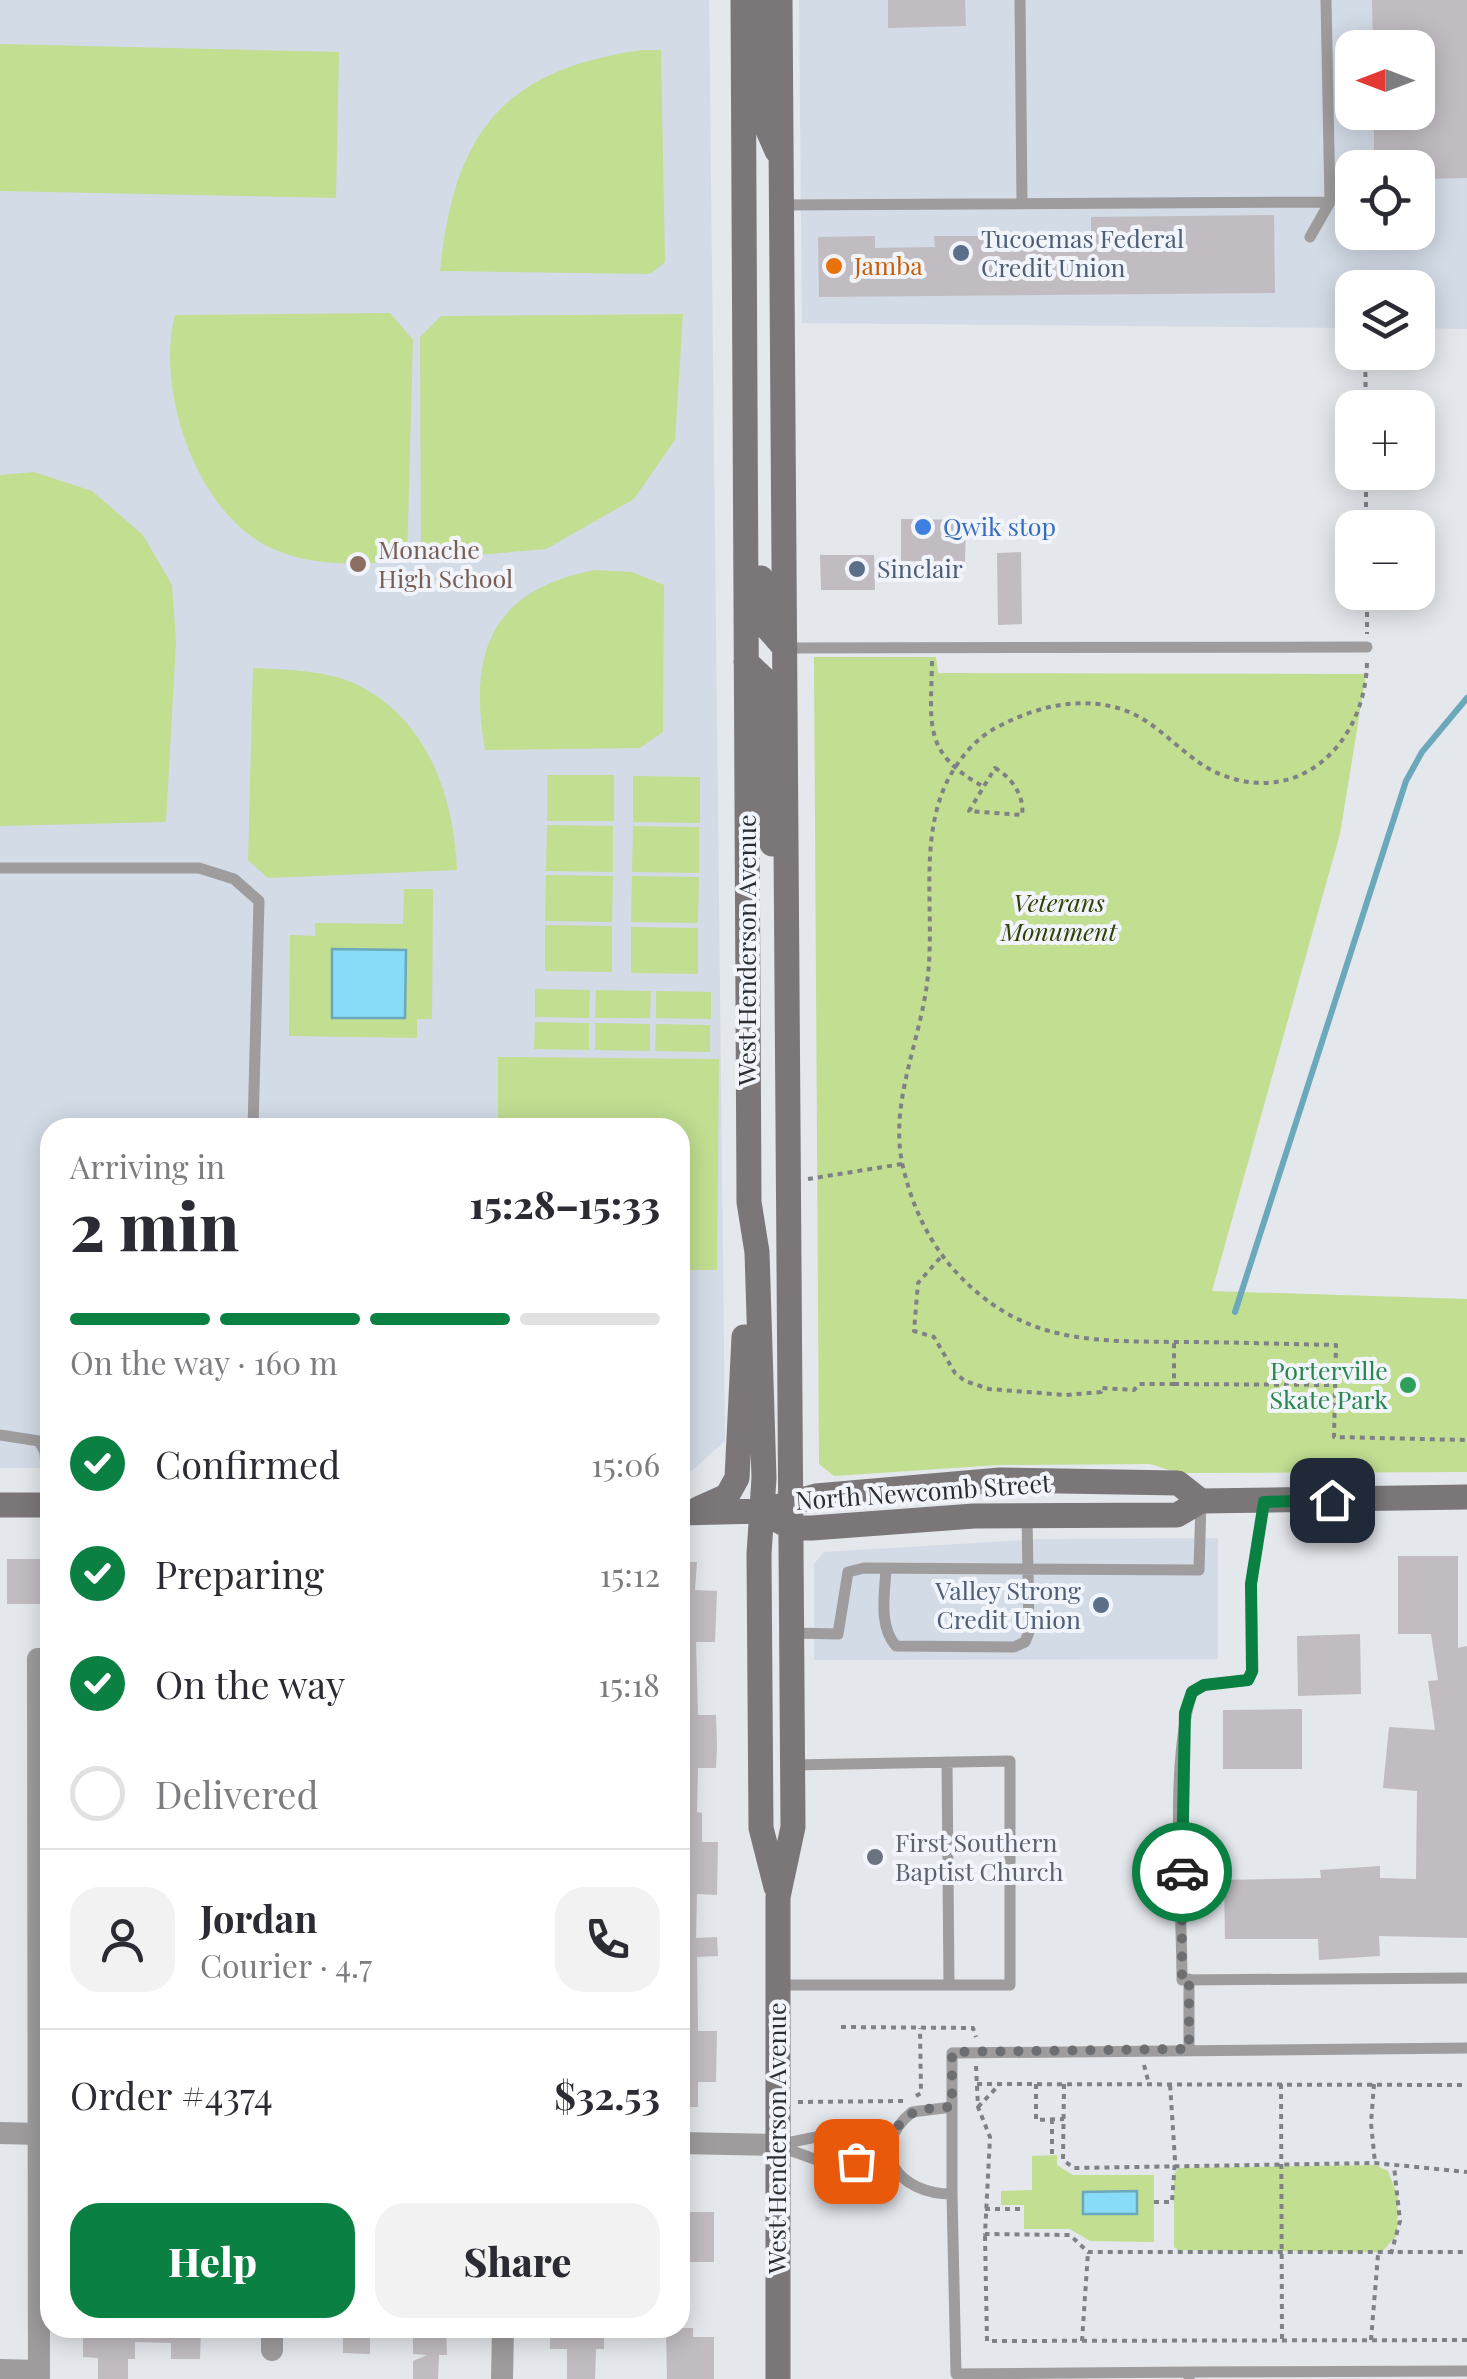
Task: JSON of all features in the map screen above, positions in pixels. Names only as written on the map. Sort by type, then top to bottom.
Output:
[{"type":"main road","name":"West Henderson Avenue","points":[[742,0],[749,1202],[757,1252],[762,1511],[761,1828],[778,1897]]},
{"type":"main road","points":[[760,0],[762,119],[781,160]]},
{"type":"main road","name":"West Henderson Avenue","points":[[778,2379],[778,1897],[793,1827],[780,0]]},
{"type":"main road","points":[[745,387],[758,412],[760,428],[764,625],[785,648]]},
{"type":"main road","points":[[746,662],[762,678],[765,692],[770,756],[768,806],[774,853],[787,880]]},
{"type":"main road","points":[[690,1509],[727,1496],[738,1478],[749,1202]]},
{"type":"main road","name":"North Newcomb Street","points":[[690,1512],[762,1511],[791,1500],[1000,1480],[1178,1483],[1201,1501]]},
{"type":"main road","points":[[1027,1516],[1055,1499],[1110,1498],[1145,1482]]},
{"type":"main road","name":"North Newcomb Street","points":[[762,1511],[792,1528],[1027,1516],[1177,1515],[1201,1501],[1467,1497]]},
{"type":"main road","points":[[0,1505],[40,1505]]},
{"type":"street","points":[[0,2370],[38,2375],[40,1976]]},
{"type":"street","points":[[0,2133],[38,2134]]},
{"type":"street","points":[[690,2143],[778,2146]]},
{"type":"street","points":[[502,2338],[502,2379]]},
{"type":"lane","points":[[1020,0],[1022,202]]},
{"type":"lane","points":[[1310,238],[1330,202],[1326,0]]},
{"type":"lane","points":[[782,205],[1330,202]]},
{"type":"lane","points":[[785,648],[1367,647]]},
{"type":"lane","points":[[0,868],[200,868],[234,879],[259,901],[253,1118]]},
{"type":"lane","points":[[0,1435],[40,1444]]},
{"type":"lane","points":[[792,1633],[838,1634],[848,1572],[886,1568],[1199,1570],[1201,1501]]},
{"type":"lane","points":[[1264,1502],[1251,1584],[1252,1671],[1248,1680],[1204,1685],[1192,1692],[1185,1713],[1181,1754],[1182,1980],[1467,1978]]},
{"type":"lane","points":[[886,1568],[888,1636],[896,1646],[1014,1647],[1026,1642],[1031,1600],[1026,1569],[1027,1516]]},
{"type":"lane","points":[[777,1985],[1010,1984],[1010,1761],[792,1765]]},
{"type":"lane","points":[[947,1762],[949,1985]]},
{"type":"lane","points":[[1189,1980],[1189,2049]]},
{"type":"lane","points":[[1467,2048],[952,2052],[956,2374],[1467,2371]]},
{"type":"lane","points":[[952,2107],[912,2112],[892,2136],[891,2161],[907,2186],[922,2194],[952,2194]]},
{"type":"lane","points":[[778,2146],[821,2136],[892,2136]]},
{"type":"lane","points":[[778,2146],[820,2161],[891,2161]]},
{"type":"path","points":[[1367,610],[1366,697],[1356,721],[1314,769],[1276,780],[1224,776],[1124,709],[1082,703],[1034,709],[988,732],[953,770],[939,802],[934,838],[928,976],[900,1112],[902,1164],[916,1212],[941,1258],[980,1294],[1023,1324],[1086,1342],[1336,1345],[1334,1437],[1467,1440]]},
{"type":"path","points":[[933,647],[933,729],[942,758],[953,770],[984,787]]},
{"type":"path","points":[[995,768],[1010,776],[1024,808],[1022,816],[969,811],[984,787],[995,768]]},
{"type":"path","points":[[789,1178],[847,1176],[902,1164]]},
{"type":"path","points":[[941,1258],[918,1283],[914,1331],[934,1337],[964,1381],[989,1389],[1028,1389],[1055,1395],[1174,1384],[1336,1385]]},
{"type":"path","points":[[1174,1342],[1174,1384]]},
{"type":"path","points":[[841,2027],[973,2028],[978,2107],[990,2137],[987,2341],[1467,2340]]},
{"type":"path","points":[[778,2103],[910,2100],[921,2093],[920,2028]]},
{"type":"path","points":[[976,2084],[1467,2085]]},
{"type":"path","points":[[978,2107],[1000,2084]]},
{"type":"path","points":[[1036,2084],[1036,2120],[1064,2119]]},
{"type":"path","points":[[1064,2084],[1063,2160],[1074,2168],[1375,2163],[1467,2172]]},
{"type":"path","points":[[1154,2202],[1172,2202],[1170,2084]]},
{"type":"path","points":[[1281,2084],[1282,2340]]},
{"type":"path","points":[[1374,2084],[1371,2124],[1375,2163]]},
{"type":"path","points":[[1052,2120],[1052,2156]]},
{"type":"path","points":[[1391,2254],[1400,2221],[1394,2165]]},
{"type":"path","points":[[986,2210],[1024,2210]]},
{"type":"path","points":[[986,2234],[1070,2235],[1088,2252],[1467,2252]]},
{"type":"path","points":[[1082,2341],[1088,2252]]},
{"type":"path","points":[[1371,2340],[1378,2254]]},
{"type":"shaded area","name":"Monache High School","points":[[0,0],[709,0],[725,1441],[690,1472],[690,1118],[40,1118],[40,1468],[0,1468]]},
{"type":"shaded area","points":[[799,0],[1467,0],[1467,329],[1435,328],[1435,270],[1335,270],[1335,328],[802,323]]},
{"type":"shaded area","points":[[1218,1538],[1218,1659],[814,1660],[814,1564],[824,1552],[1041,1539]]},
{"type":"green space","points":[[0,44],[339,52],[336,198],[0,191]]},
{"type":"green space","points":[[661,50],[665,262],[650,274],[440,271],[458,181],[473,146],[493,117],[520,93],[553,74],[593,60]]},
{"type":"green space","points":[[390,313],[413,340],[407,560],[342,563],[309,560],[278,551],[250,535],[225,512],[189,450],[171,380],[170,346],[175,315]]},
{"type":"green space","points":[[683,314],[675,440],[634,499],[546,549],[421,560],[420,337],[441,316]]},
{"type":"green space","points":[[34,472],[92,491],[143,535],[172,585],[176,642],[166,822],[0,826],[0,475]]},
{"type":"green space","points":[[595,570],[632,572],[664,585],[663,732],[640,748],[485,750],[480,683],[495,631],[510,610],[532,593],[560,579]]},
{"type":"green space","name":"Veterans Monument","points":[[814,657],[936,657],[938,673],[1366,674],[1340,834],[1212,1291],[1467,1299],[1467,1472],[1178,1473],[1150,1464],[998,1465],[834,1476],[819,1464]]},
{"type":"green space","points":[[253,668],[307,672],[348,681],[384,701],[404,720],[433,764],[443,790],[457,870],[268,878],[248,860]]},
{"type":"green space","points":[[547,775],[614,775],[614,821],[547,821]]},
{"type":"green space","points":[[633,776],[700,777],[700,823],[633,822]]},
{"type":"green space","points":[[547,825],[613,826],[613,872],[546,871]]},
{"type":"green space","points":[[633,826],[699,827],[699,873],[632,872]]},
{"type":"green space","points":[[546,875],[613,876],[612,922],[545,921]]},
{"type":"green space","points":[[632,876],[699,877],[698,923],[631,922]]},
{"type":"green space","points":[[404,889],[433,889],[432,1019],[417,1019],[417,1038],[289,1036],[290,935],[315,936],[315,923],[403,924]]},
{"type":"green space","points":[[545,925],[612,926],[612,972],[545,971]]},
{"type":"green space","points":[[631,927],[698,928],[698,974],[631,973]]},
{"type":"green space","points":[[535,989],[590,990],[589,1018],[535,1017]]},
{"type":"green space","points":[[596,990],[651,991],[650,1018],[595,1018]]},
{"type":"green space","points":[[656,991],[711,992],[711,1019],[656,1018]]},
{"type":"green space","points":[[535,1022],[589,1023],[589,1050],[534,1049]]},
{"type":"green space","points":[[595,1023],[650,1024],[650,1051],[595,1050]]},
{"type":"green space","points":[[656,1024],[710,1025],[710,1052],[655,1051]]},
{"type":"green space","points":[[498,1057],[719,1059],[717,1270],[690,1270],[690,1118],[498,1118]]},
{"type":"green space","points":[[1057,2155],[1057,2165],[1073,2175],[1154,2175],[1154,2242],[1090,2241],[1070,2229],[1024,2229],[1024,2205],[1001,2205],[1001,2191],[1032,2190],[1032,2156]]},
{"type":"green space","points":[[1375,2165],[1388,2171],[1398,2197],[1397,2235],[1382,2252],[1174,2247],[1174,2174],[1179,2168]]},
{"type":"water","points":[[332,949],[406,950],[405,1018],[332,1018]]},
{"type":"water","points":[[1137,2191],[1137,2214],[1083,2214],[1083,2192]]},
{"type":"building","points":[[888,0],[965,0],[966,26],[888,28]]},
{"type":"building","points":[[1372,0],[1467,0],[1467,178],[1435,179],[1435,150],[1374,150],[1374,130],[1435,130],[1435,30],[1373,30]]},
{"type":"building","points":[[1274,215],[1275,293],[819,297],[818,237],[875,236],[875,248],[935,247],[934,236],[1091,236],[1091,217]]},
{"type":"building","points":[[901,519],[966,520],[965,562],[901,561]]},
{"type":"building","points":[[1021,552],[1022,624],[998,625],[997,553]]},
{"type":"building","points":[[820,555],[874,555],[875,590],[821,590]]},
{"type":"building","points":[[1398,1556],[1458,1556],[1458,1648],[1467,1646],[1467,1938],[1379,1936],[1380,1956],[1319,1960],[1318,1939],[1225,1939],[1224,1880],[1321,1878],[1320,1870],[1380,1866],[1380,1878],[1416,1879],[1417,1791],[1383,1788],[1389,1727],[1435,1730],[1428,1681],[1438,1680],[1431,1634],[1398,1634]]},
{"type":"building","points":[[7,1559],[40,1559],[40,1604],[7,1604]]},
{"type":"building","points":[[690,1562],[697,1562],[695,1590],[717,1591],[715,1642],[696,1642],[698,1715],[716,1715],[717,1747],[716,1768],[698,1768],[697,1812],[702,1813],[702,1842],[718,1842],[717,1895],[697,1894],[696,1938],[717,1937],[718,1956],[697,1957],[698,2031],[717,2031],[716,2082],[698,2082],[698,2107],[690,2107]]},
{"type":"building","points":[[1360,1634],[1361,1694],[1298,1696],[1297,1636]]},
{"type":"building","points":[[1302,1709],[1302,1769],[1223,1769],[1223,1710]]},
{"type":"building","points":[[690,2212],[714,2212],[714,2262],[690,2262]]},
{"type":"building","points":[[690,2328],[693,2337],[714,2337],[714,2379],[667,2379],[666,2338],[690,2338]]},
{"type":"building","points":[[83,2338],[201,2338],[200,2359],[171,2359],[171,2343],[135,2342],[135,2359],[128,2359],[128,2379],[98,2379],[98,2358],[83,2357]]},
{"type":"building","points":[[343,2338],[370,2338],[370,2354],[343,2353]]},
{"type":"building","points":[[413,2338],[446,2338],[447,2355],[439,2355],[438,2379],[413,2379],[413,2361],[427,2355],[413,2354]]},
{"type":"building","points":[[550,2338],[604,2338],[604,2349],[596,2349],[595,2379],[567,2379],[567,2349],[550,2349]]},
{"type":"waterway","points":[[1235,1312],[1406,781],[1422,752],[1467,698]]},
{"type":"way so far","points":[[856,2161],[891,2161],[892,2136],[902,2120],[924,2107],[952,2107],[952,2052],[1189,2049],[1189,1980],[1182,1980],[1182,1872]]},
{"type":"place","name":"Tucoemas Federal Credit Union","points":[[961,253]]},
{"type":"place","name":"Jamba","points":[[834,266]]},
{"type":"place","name":"Qwik stop","points":[[923,527]]},
{"type":"place","name":"Monache High School","points":[[358,564]]},
{"type":"place","name":"Sinclair","points":[[857,569]]},
{"type":"place","name":"Porterville Skate Park","points":[[1408,1385]]},
{"type":"place","name":"Valley Strong Credit Union","points":[[1101,1605]]},
{"type":"place","name":"First Southern Baptist Church","points":[[875,1857]]},
{"type":"route","points":[[1182,1872],[1181,1754],[1185,1713],[1192,1692],[1204,1685],[1248,1680],[1252,1671],[1251,1584],[1264,1502],[1332,1500]]}]
